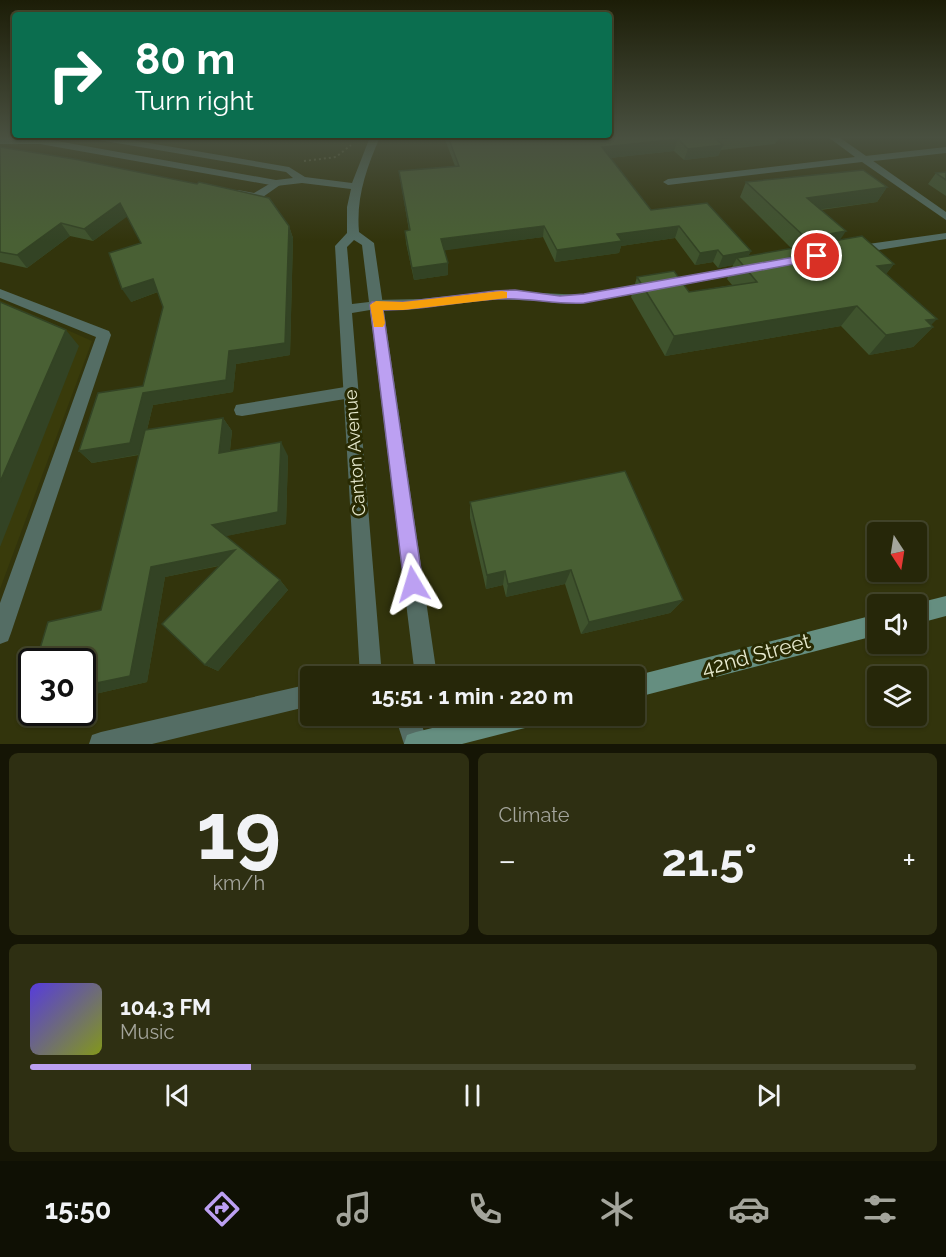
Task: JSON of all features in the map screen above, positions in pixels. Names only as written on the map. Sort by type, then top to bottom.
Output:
[{"type":"street","points":[[214,172],[276,183],[302,180],[355,186]]},
{"type":"street","points":[[291,172],[302,180]]},
{"type":"street","name":"Canton Avenue","points":[[361,172],[351,207],[353,234],[341,246],[370,666]]},
{"type":"street","points":[[668,182],[756,172]]},
{"type":"street","points":[[883,172],[946,217]]},
{"type":"street","points":[[225,190],[256,197],[276,183]]},
{"type":"street","name":"Canton Avenue","points":[[353,234],[368,243],[425,666]]},
{"type":"street","points":[[839,252],[946,236]]},
{"type":"street","points":[[345,310],[376,305],[403,306],[495,295],[515,294],[560,300],[584,298],[762,267]]},
{"type":"street","points":[[0,293],[104,335],[0,633]]},
{"type":"street","points":[[242,410],[351,392]]},
{"type":"street","points":[[927,611],[946,606]]},
{"type":"street","name":"42nd Street","points":[[645,684],[867,627]]},
{"type":"street","points":[[102,744],[300,697]]},
{"type":"street","points":[[410,726],[416,744],[486,726]]},
{"type":"shaded area","points":[[0,300],[92,341],[0,589]]},
{"type":"building","points":[[0,172],[137,172],[197,184],[199,182],[269,198],[289,226],[285,343],[229,351],[226,380],[143,393],[130,443],[79,451],[98,393],[143,386],[163,307],[153,279],[122,289],[109,253],[141,243],[120,203],[84,229],[61,223],[17,255],[0,252]]},
{"type":"building","points":[[399,172],[621,172],[651,210],[707,203],[751,251],[723,256],[718,250],[700,253],[679,226],[617,234],[622,241],[557,250],[544,226],[441,239],[448,263],[412,268],[405,231],[410,230]]},
{"type":"building","points":[[865,172],[887,187],[807,198],[846,231],[806,238],[746,182]]},
{"type":"building","points":[[946,172],[946,180],[936,173]]},
{"type":"building","points":[[862,236],[894,264],[877,266],[937,319],[926,320],[933,327],[886,335],[857,306],[674,336],[637,277],[674,271],[689,292],[757,282],[737,258]]},
{"type":"building","points":[[0,302],[66,330],[0,482]]},
{"type":"building","points":[[223,418],[219,453],[281,442],[278,512],[212,525],[280,580],[205,665],[162,624],[235,550],[151,567],[130,676],[96,683],[96,648],[40,648],[48,622],[101,610],[145,430]]},
{"type":"building","points":[[625,471],[683,600],[589,622],[571,570],[508,584],[505,571],[487,575],[470,502]]},
{"type":"slow traffic","points":[[378,323],[376,305],[403,306],[502,295]]},
{"type":"route","points":[[413,584],[376,305],[403,306],[515,294],[560,300],[584,298],[817,256]]}]
